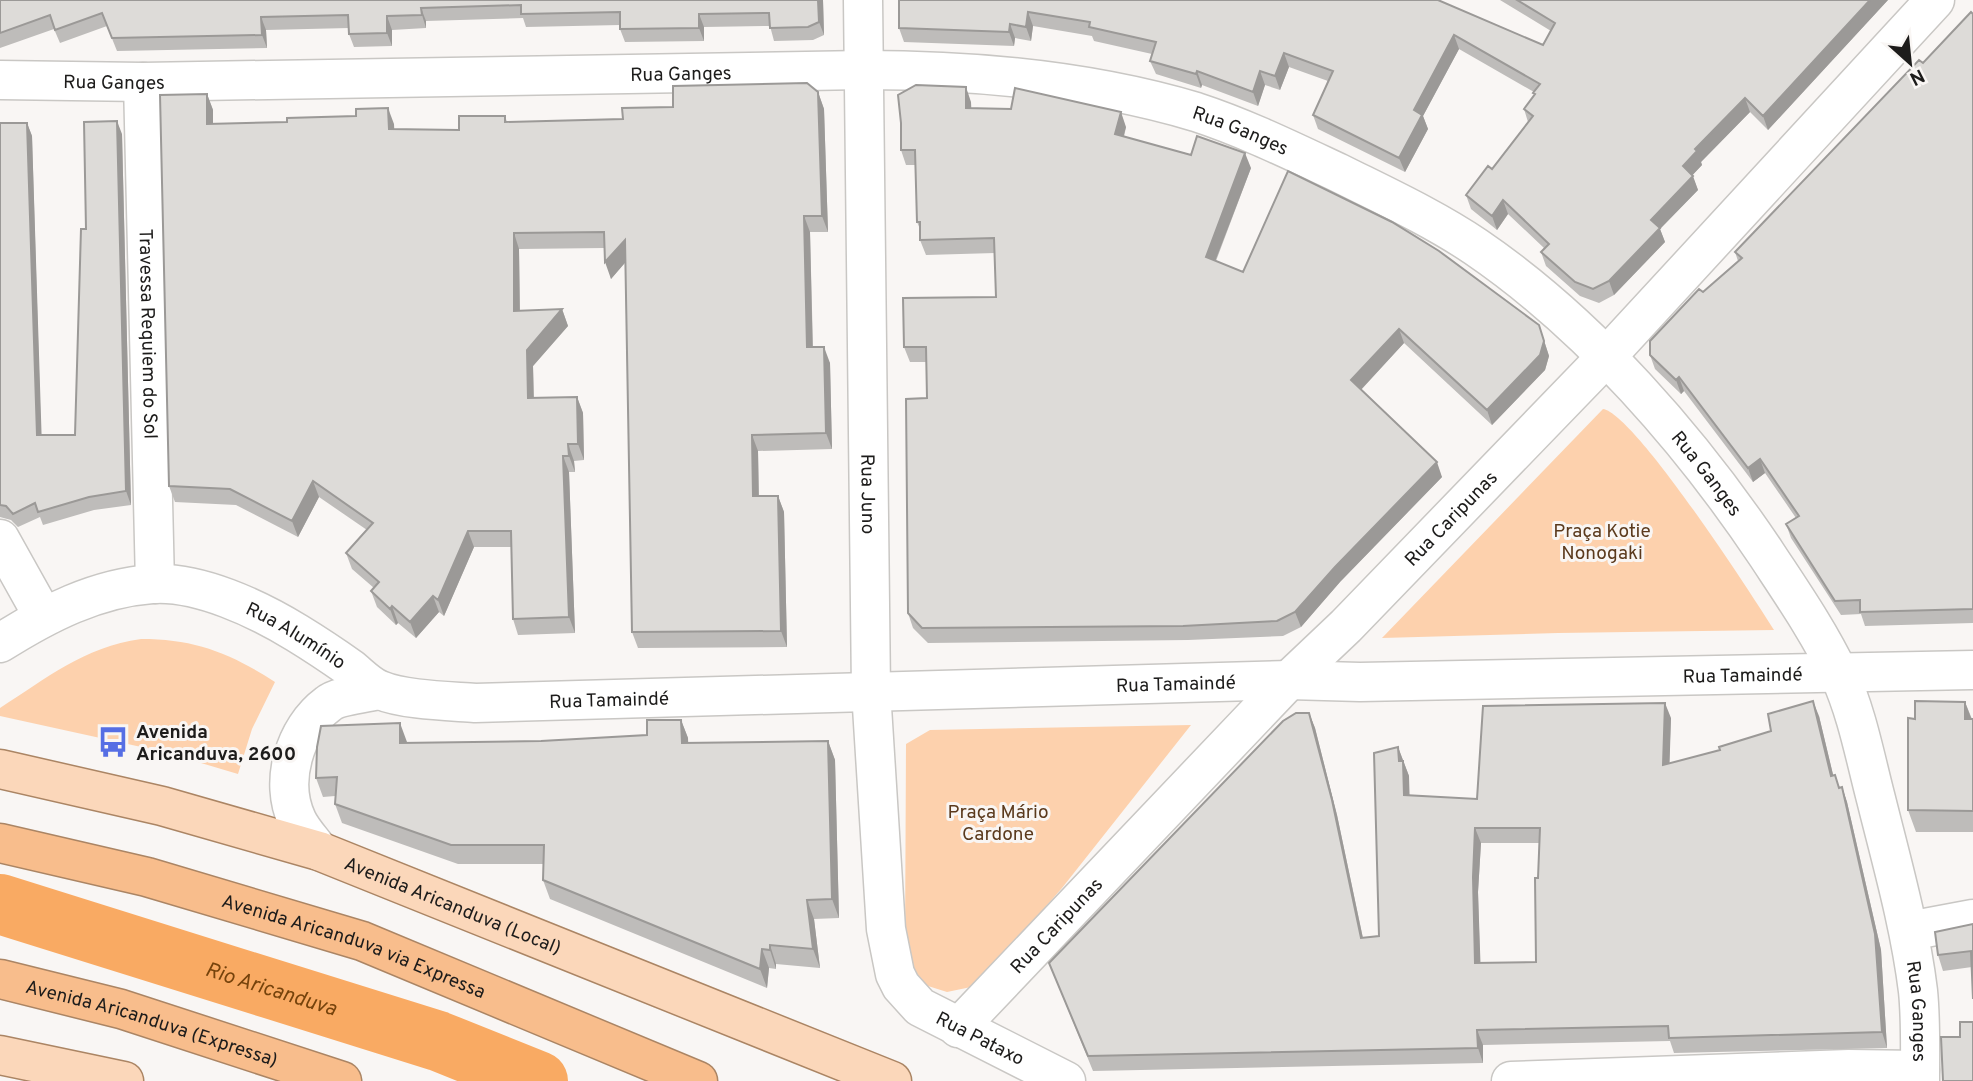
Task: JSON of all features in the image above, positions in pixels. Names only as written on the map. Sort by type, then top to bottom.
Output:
[{"type":"highway","name":"Avenida Aricanduva via Expressa","points":[[0,843],[147,877],[362,942],[698,1081]]},
{"type":"highway","name":"Avenida Aricanduva (Expressa)","points":[[0,979],[121,1009],[342,1081]]},
{"type":"main road","name":"Avenida Aricanduva (Local)","points":[[0,769],[162,806],[319,851],[892,1081]]},
{"type":"main road","points":[[0,1055],[124,1081]]},
{"type":"street","name":"Rua Juno","points":[[863,0],[871,691],[886,929],[895,974],[901,986]]},
{"type":"street","name":"Rua Caripunas","points":[[958,1028],[1289,680],[1346,626],[1606,357],[1936,0]]},
{"type":"street","name":"Rua Ganges","points":[[0,80],[143,82],[935,70],[1057,82],[1195,112],[1258,135],[1401,204],[1476,247],[1531,288],[1606,357],[1700,462],[1739,514],[1797,601],[1839,673],[1854,714],[1909,931],[1918,995],[1920,1076]]},
{"type":"street","name":"Travessa Requiem do Sol","points":[[143,82],[155,584]]},
{"type":"street","points":[[0,539],[43,616]]},
{"type":"street","name":"Rua Alumínio","points":[[0,643],[43,616],[88,598],[128,587],[155,584],[196,589],[240,603],[293,631],[379,690]]},
{"type":"street","name":"Rua Tamaindé","points":[[379,690],[422,698],[475,703],[1289,680],[1360,682],[1973,670]]},
{"type":"street","name":"Rua Alumínio","points":[[319,851],[297,820],[288,787],[294,752],[309,722],[329,702],[379,690]]},
{"type":"street","points":[[1909,931],[1973,919]]},
{"type":"street","name":"Rua Pataxo","points":[[901,986],[920,1007],[1066,1081]]},
{"type":"street","points":[[1511,1081],[1849,1069],[1920,1076]]},
{"type":"green space","name":"Praça Kotie Nonogaki","points":[[1603,409],[1619,418],[1665,472],[1719,546],[1774,630],[1382,638]]},
{"type":"green space","points":[[141,639],[178,642],[211,650],[243,663],[275,682],[252,729],[238,774],[164,752],[0,716],[0,708],[67,665],[102,649]]},
{"type":"green space","name":"Praça Mário Cardone","points":[[1191,725],[1062,888],[987,974],[971,987],[947,992],[928,986],[909,966],[905,950],[906,744],[930,730]]},
{"type":"building","points":[[0,0],[818,0],[819,22],[808,27],[770,28],[769,13],[699,14],[699,28],[620,29],[620,12],[521,14],[521,5],[421,8],[422,15],[387,16],[387,33],[349,34],[348,15],[261,17],[262,35],[112,38],[102,13],[55,30],[50,15],[0,33]]},
{"type":"building","points":[[899,0],[1438,0],[1543,45],[1555,23],[1517,0],[1870,0],[1763,116],[1745,98],[1695,149],[1697,151],[1683,166],[1693,176],[1651,220],[1660,228],[1609,281],[1593,289],[1575,282],[1541,252],[1549,244],[1503,200],[1492,216],[1466,195],[1488,166],[1492,169],[1533,116],[1524,109],[1540,84],[1454,35],[1414,110],[1422,115],[1399,158],[1313,115],[1333,71],[1284,53],[1275,76],[1260,71],[1253,92],[1197,71],[1196,74],[1150,61],[1156,42],[1089,27],[1090,22],[1028,12],[1026,27],[1010,24],[1009,32],[899,28]]},
{"type":"building","points":[[1971,12],[1973,609],[1860,612],[1860,600],[1835,601],[1786,524],[1799,516],[1760,459],[1748,468],[1679,377],[1676,380],[1650,355],[1650,341],[1699,289],[1703,292],[1742,258],[1735,252],[1919,60],[1923,63]]},
{"type":"building","points":[[807,83],[818,92],[822,216],[804,216],[807,347],[824,347],[826,433],[752,435],[753,496],[778,496],[781,631],[632,632],[625,240],[605,262],[604,232],[514,233],[514,311],[562,309],[527,350],[528,398],[577,397],[578,444],[568,444],[569,456],[563,456],[569,617],[513,619],[511,531],[468,531],[438,600],[433,596],[410,622],[392,606],[390,609],[371,591],[379,582],[346,553],[373,523],[313,481],[292,521],[230,489],[169,486],[160,95],[207,94],[207,124],[287,122],[287,118],[356,116],[356,109],[388,108],[389,129],[459,130],[459,116],[505,116],[505,122],[623,119],[622,108],[673,107],[673,86]]},
{"type":"building","points":[[916,85],[966,87],[966,108],[1011,109],[1015,88],[1121,112],[1115,134],[1191,155],[1197,136],[1245,153],[1206,257],[1243,272],[1288,171],[1392,222],[1439,251],[1539,325],[1544,341],[1540,355],[1487,410],[1399,329],[1351,380],[1437,462],[1295,612],[1277,621],[1183,626],[922,628],[908,613],[906,399],[927,398],[926,347],[904,347],[903,298],[996,297],[994,238],[920,240],[915,150],[901,150],[898,95]]},
{"type":"building","points":[[117,121],[126,491],[89,497],[38,512],[35,503],[13,514],[6,506],[0,505],[0,123],[27,123],[37,435],[75,435],[81,229],[86,229],[84,122]]},
{"type":"building","points":[[1813,701],[1831,776],[1835,775],[1839,788],[1842,787],[1875,934],[1882,1032],[1669,1038],[1668,1026],[1477,1030],[1478,1048],[1088,1056],[1049,963],[1283,721],[1296,713],[1309,713],[1332,800],[1361,938],[1379,936],[1374,753],[1398,747],[1399,761],[1403,761],[1404,795],[1477,799],[1483,706],[1665,703],[1663,765],[1720,750],[1719,747],[1771,731],[1768,714]],"holes":[[[1475,828],[1540,828],[1538,878],[1535,878],[1536,962],[1475,963]]]},
{"type":"building","points":[[1915,701],[1965,702],[1965,719],[1973,719],[1973,811],[1908,810],[1908,718],[1915,719]]},
{"type":"building","points":[[647,720],[681,720],[682,743],[828,741],[832,899],[807,900],[813,949],[770,945],[770,950],[762,949],[760,969],[543,880],[544,845],[451,845],[335,804],[337,777],[316,778],[321,726],[400,723],[400,743],[541,741],[647,735]]},
{"type":"building","points":[[1973,924],[1973,999],[1971,951],[1938,955],[1935,932]]},
{"type":"building","points":[[1960,1022],[1973,1022],[1973,1081],[1943,1081],[1941,1037],[1960,1037]]},
{"type":"waterway","name":"Rio Aricanduva","points":[[0,904],[438,1041],[538,1081]]},
{"type":"place","name":"Avenida Aricanduva, 2600","points":[[113,742]]}]
